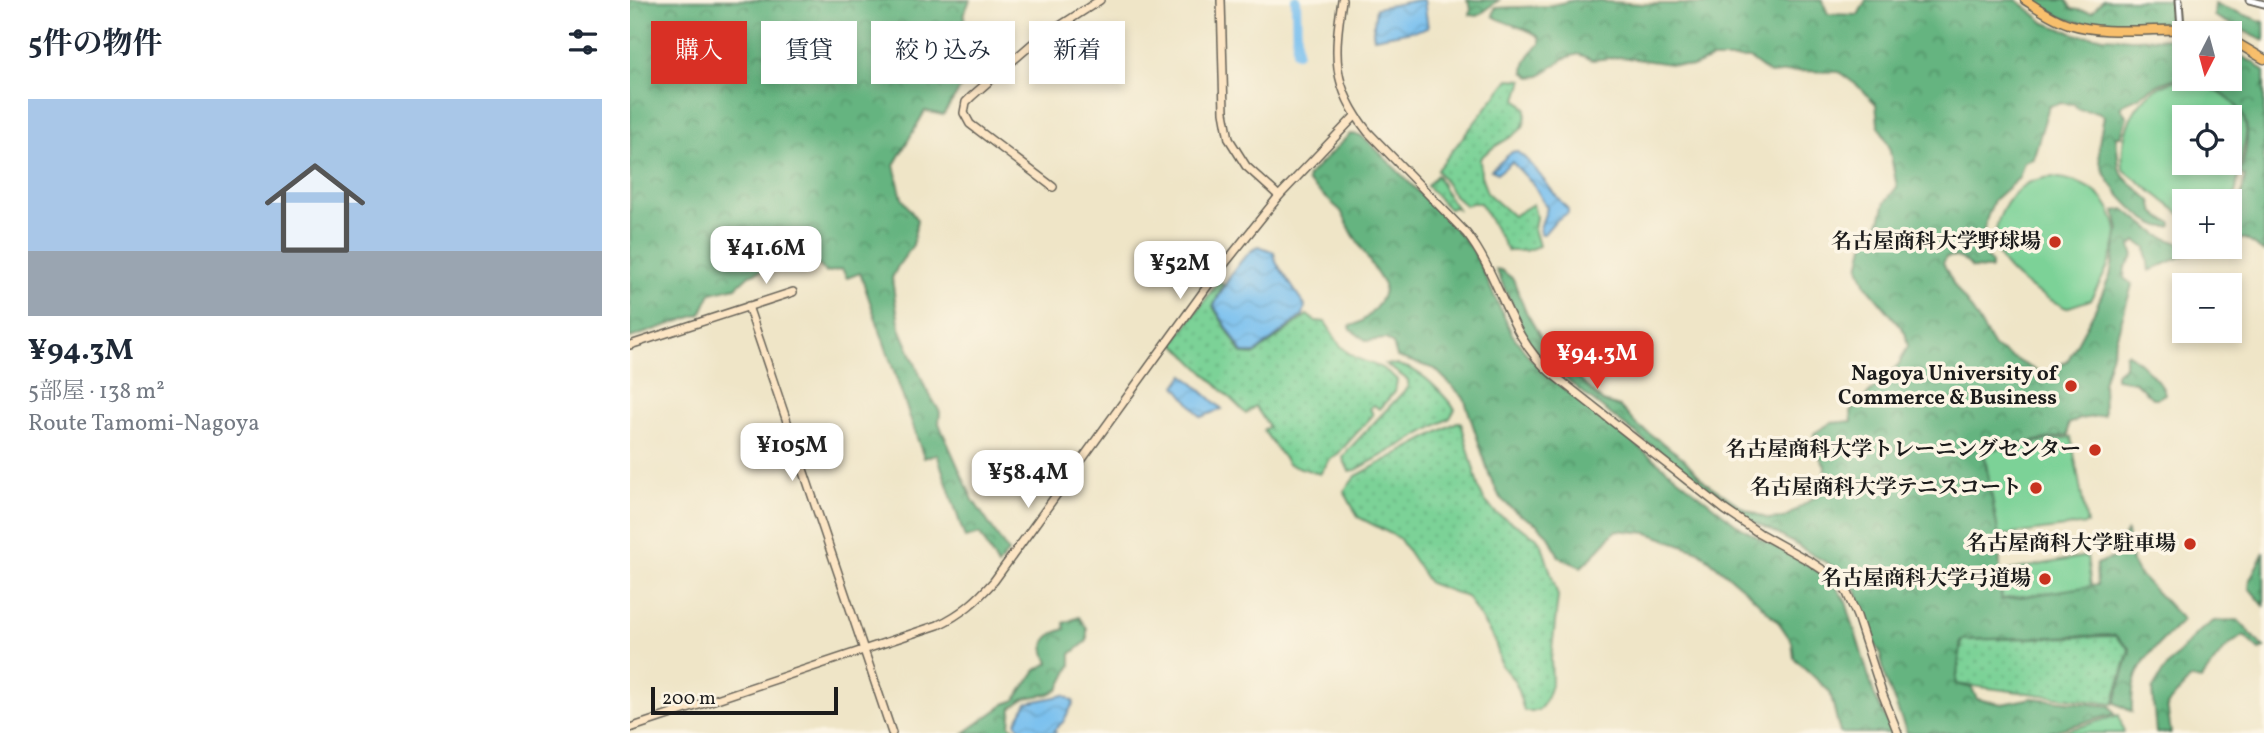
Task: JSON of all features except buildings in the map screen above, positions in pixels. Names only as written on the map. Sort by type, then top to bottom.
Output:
[{"type":"main road","points":[[2025,0],[2052,17],[2096,30],[2172,29]]},
{"type":"main road","points":[[2242,46],[2264,59]]},
{"type":"street","points":[[1053,187],[970,124],[964,108],[972,96],[1032,44],[1100,0]]},
{"type":"street","points":[[1221,0],[1224,112],[1229,139],[1246,166],[1279,196]]},
{"type":"street","points":[[1342,0],[1337,38],[1337,69],[1342,90],[1355,116],[1468,234],[1479,250],[1528,350],[1542,365],[1725,510],[1838,580],[1857,616],[1882,694],[1898,733]]},
{"type":"street","points":[[2179,0],[2180,21]]},
{"type":"street","points":[[2249,0],[2264,4]]},
{"type":"street","points":[[630,728],[864,651],[938,625],[964,611],[994,581],[1214,278],[1279,196],[1355,116]]},
{"type":"street","points":[[630,345],[793,292]]},
{"type":"street","points":[[748,306],[892,733]]},
{"type":"green space","points":[[630,0],[970,0],[964,14],[964,21],[871,21],[871,84],[963,84],[943,115],[925,111],[894,165],[902,198],[917,220],[913,245],[892,278],[900,328],[925,387],[940,412],[939,423],[943,433],[973,500],[1008,552],[998,566],[980,534],[965,538],[937,454],[924,458],[860,273],[847,278],[842,269],[826,273],[819,265],[777,265],[749,275],[736,287],[711,293],[701,314],[630,338]]},
{"type":"green space","points":[[1467,0],[1499,0],[1478,16],[1470,15],[1471,8]]},
{"type":"green space","points":[[1575,0],[1644,4],[1724,4],[1727,0],[1822,0],[1828,14],[1858,15],[1866,0],[2017,0],[2045,23],[2079,35],[2131,39],[2172,38],[2172,79],[2120,107],[2127,117],[2121,136],[2116,136],[2119,168],[2124,177],[2151,201],[2154,212],[2172,223],[2172,226],[2163,227],[2141,216],[2111,185],[2101,165],[2099,153],[2104,116],[2098,112],[2078,109],[2074,104],[2062,103],[2049,106],[2033,159],[2024,162],[2019,178],[1994,200],[1983,236],[1984,255],[1991,262],[1991,269],[1972,268],[1957,257],[1946,257],[1943,263],[1994,347],[2042,374],[2068,360],[2094,312],[2110,276],[2119,230],[2115,211],[2124,209],[2160,236],[2172,240],[2172,259],[2177,259],[2149,271],[2146,248],[2136,241],[2130,247],[2134,255],[2125,268],[2124,278],[2132,285],[2103,383],[2104,415],[2068,424],[2068,435],[1983,451],[1999,537],[2001,600],[2097,585],[2096,564],[2119,556],[2127,531],[2132,562],[2138,573],[2182,620],[2151,652],[2138,671],[2132,696],[2132,712],[2115,703],[2130,649],[2115,635],[1961,640],[1956,684],[1972,688],[1977,699],[2002,704],[2032,698],[2110,706],[2115,714],[2046,733],[1907,733],[1885,678],[1880,652],[1870,637],[1856,590],[1842,572],[1769,529],[1744,518],[1578,389],[1534,350],[1496,269],[1513,279],[1525,310],[1555,362],[1574,374],[1603,402],[1620,407],[1636,424],[1682,457],[1705,482],[1745,509],[1768,519],[1784,518],[1812,499],[1824,486],[1825,466],[1813,445],[1814,433],[1831,423],[1852,421],[1851,411],[1899,364],[1908,346],[1905,332],[1866,285],[1859,267],[1864,246],[1880,221],[1885,202],[1897,187],[1889,146],[1878,124],[1876,104],[1858,86],[1839,72],[1800,71],[1770,74],[1750,59],[1711,59],[1692,67],[1621,57],[1592,60],[1579,54],[1565,58],[1540,76],[1531,77],[1524,72],[1525,64],[1540,44],[1540,38],[1530,31],[1493,16],[1495,8],[1547,6]]},
{"type":"green space","points":[[2031,0],[2066,0],[2072,9],[2092,12],[2103,0],[2171,0],[2175,21],[2172,21],[2172,28],[2087,24],[2061,17]]},
{"type":"green space","points":[[2215,4],[2264,22],[2264,41],[2242,30],[2242,21],[2224,21],[2214,16]]},
{"type":"green space","points":[[2242,57],[2264,72],[2264,252],[2242,239],[2242,193],[2245,176],[2240,175],[2247,132],[2242,105],[2235,105],[2219,91],[2242,91]]},
{"type":"green space","points":[[1509,79],[1523,80],[1517,99],[1526,108],[1525,122],[1517,133],[1490,149],[1480,159],[1481,175],[1487,193],[1513,216],[1533,204],[1536,217],[1534,229],[1539,246],[1525,251],[1508,251],[1480,203],[1466,206],[1454,195],[1437,170]]},
{"type":"green space","points":[[2172,82],[2172,91],[2216,91],[2230,101],[2234,105],[2172,105],[2172,175],[2239,175],[2236,189],[2172,189],[2172,208],[2123,169],[2122,155],[2127,128],[2132,115],[2149,94]]},
{"type":"green space","points":[[2242,117],[2246,135],[2242,157]]},
{"type":"green space","points":[[1350,134],[1360,135],[1369,142],[1460,234],[1474,252],[1512,334],[1530,358],[1552,379],[1740,527],[1817,570],[1835,585],[1846,602],[1875,697],[1893,733],[1840,733],[1830,692],[1794,658],[1792,642],[1779,623],[1749,593],[1699,551],[1648,533],[1616,530],[1581,567],[1559,557],[1549,536],[1537,524],[1517,513],[1500,498],[1490,477],[1464,398],[1435,369],[1397,357],[1393,344],[1386,339],[1367,341],[1351,330],[1350,326],[1362,321],[1378,304],[1384,285],[1341,211],[1307,181],[1308,176]]},
{"type":"green space","points":[[1437,175],[1447,195],[1459,210],[1455,207],[1449,209],[1427,186]]},
{"type":"green space","name":"名古屋商科大学野球場","points":[[2052,177],[2081,184],[2097,193],[2109,208],[2117,231],[2110,260],[2090,300],[2066,308],[2018,278],[2004,264],[1996,243],[1998,220],[2010,199],[2026,184]]},
{"type":"green space","points":[[1219,281],[1223,284],[1213,307],[1242,354],[1254,355],[1307,315],[1315,321],[1325,322],[1348,353],[1386,371],[1397,380],[1395,392],[1379,409],[1374,405],[1370,408],[1373,415],[1336,456],[1330,459],[1320,474],[1288,464],[1263,430],[1269,427],[1255,406],[1246,414],[1174,343]]},
{"type":"green space","points":[[2127,353],[2155,378],[2165,394],[2152,398],[2135,382],[2115,379],[2115,374],[2125,366]]},
{"type":"green space","points":[[1385,364],[1396,364],[1416,372],[1434,385],[1455,409],[1450,418],[1356,470],[1349,471],[1343,458],[1348,450],[1408,387],[1408,380]]},
{"type":"green space","points":[[1461,422],[1484,500],[1496,513],[1536,537],[1542,545],[1558,596],[1551,659],[1552,682],[1545,702],[1538,711],[1524,711],[1515,681],[1501,665],[1495,641],[1467,597],[1429,583],[1399,538],[1358,517],[1344,491],[1356,476]]},
{"type":"green space","name":"名古屋商科大学テニスコート","points":[[2071,437],[2087,524],[1999,536],[1984,451]]},
{"type":"green space","points":[[2264,552],[2264,606],[2249,588],[2250,579]]},
{"type":"green space","name":"名古屋商科大学弓道場","points":[[2087,556],[2091,586],[2002,599],[2000,572]]},
{"type":"green space","points":[[1079,617],[1087,629],[1087,641],[1071,654],[1071,665],[1059,689],[1049,694],[1026,698],[1012,707],[1010,725],[1018,733],[964,733],[1015,700],[1036,670],[1049,663],[1044,650],[1046,640],[1065,629],[1064,623]]},
{"type":"green space","points":[[2238,620],[2264,648],[2259,650],[2244,636],[2231,644],[2201,680],[2191,678],[2167,705],[2171,733],[2156,733],[2152,690],[2164,670],[2197,633],[2214,621]]},
{"type":"green space","points":[[2115,636],[2129,649],[2113,704],[1956,684],[1962,640]]},
{"type":"green space","points":[[2119,715],[2124,733],[2059,733]]},
{"type":"water","points":[[1424,0],[1428,28],[1374,38],[1376,8]]},
{"type":"water","points":[[1516,151],[1531,164],[1568,209],[1568,213],[1555,221],[1544,234],[1541,234],[1540,228],[1547,208],[1534,185],[1512,162],[1498,173],[1491,170]]},
{"type":"water","points":[[1259,246],[1274,252],[1276,262],[1305,306],[1303,315],[1255,353],[1243,353],[1214,306],[1227,281],[1245,256]]},
{"type":"water","points":[[1184,375],[1222,409],[1201,417],[1176,386]]},
{"type":"water","points":[[1064,695],[1074,702],[1063,722],[1054,730],[1056,733],[1022,733],[1016,722],[1027,703]]},
{"type":"waterway","points":[[1296,0],[1297,52]]},
{"type":"place","name":"名古屋商科大学野球場","points":[[2055,242]]},
{"type":"place","name":"Nagoya University of Commerce & Business","points":[[2071,386]]},
{"type":"place","name":"名古屋商科大学トレーニングセンター","points":[[2095,450]]},
{"type":"place","name":"名古屋商科大学テニスコート","points":[[2036,488]]},
{"type":"place","name":"名古屋商科大学駐車場","points":[[2190,544]]},
{"type":"place","name":"名古屋商科大学弓道場","points":[[2045,579]]}]
